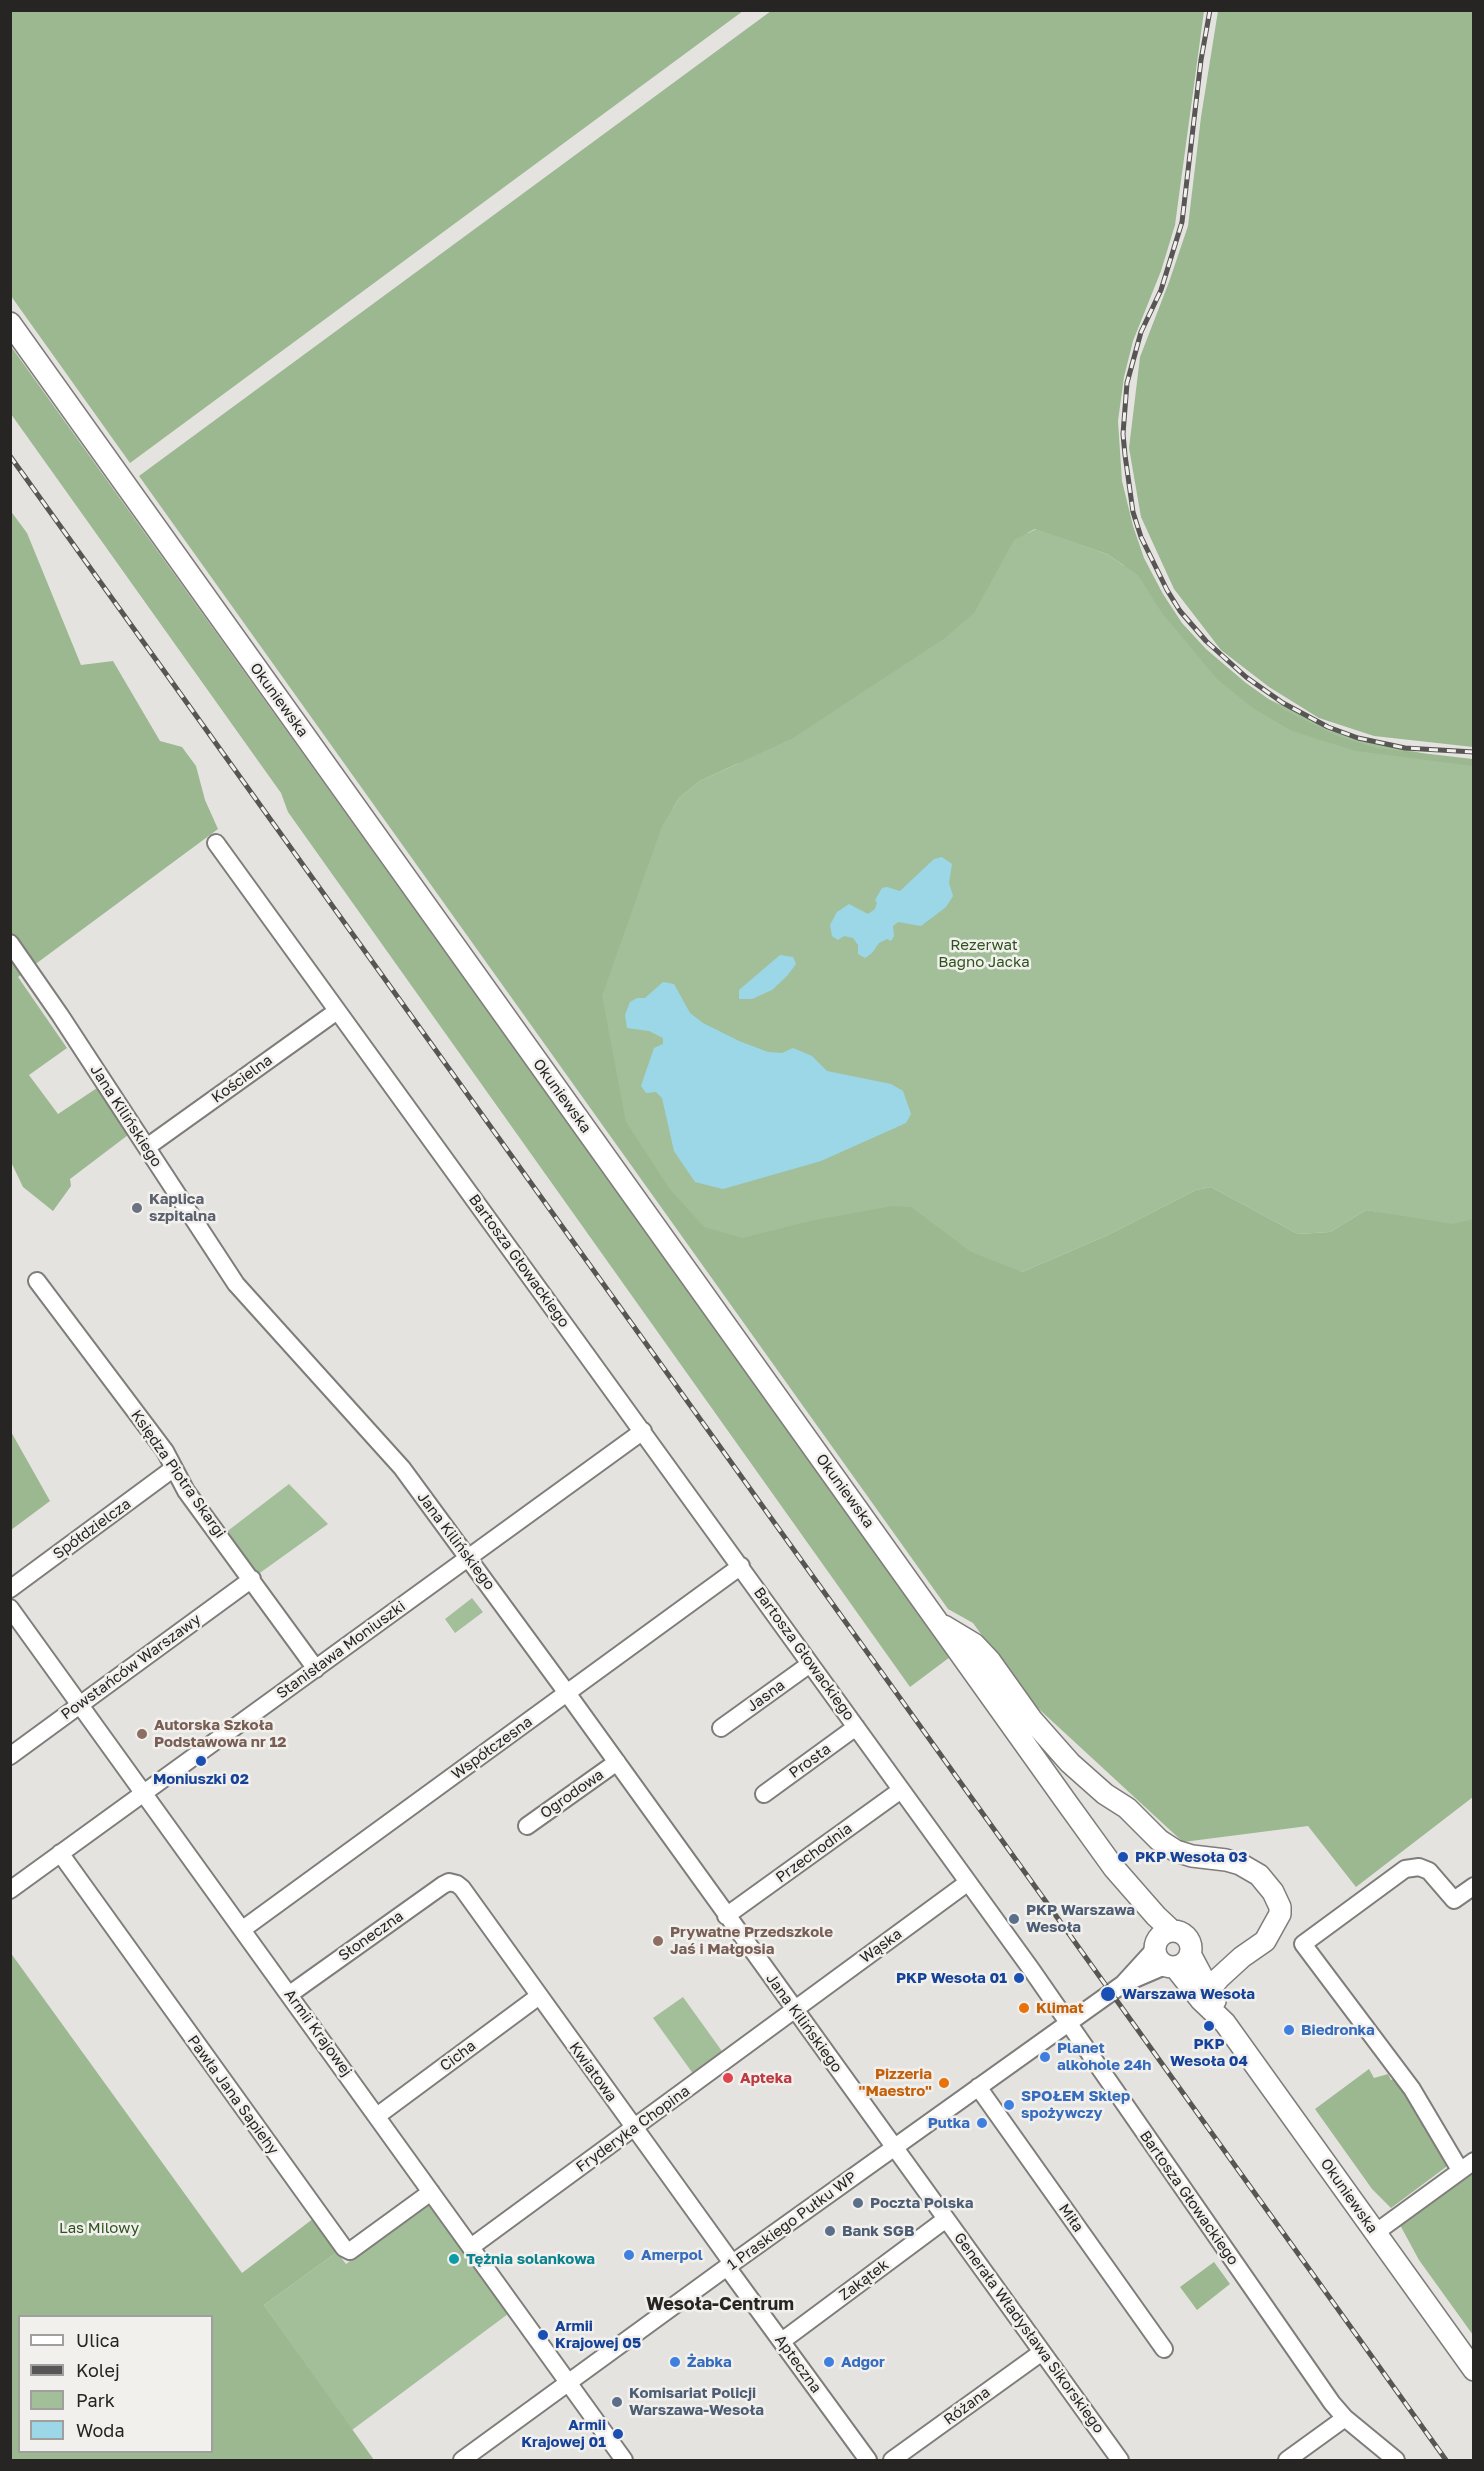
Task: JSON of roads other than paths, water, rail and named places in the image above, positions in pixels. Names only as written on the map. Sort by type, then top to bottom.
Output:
[{"type":"main road","name":"Okuniewska","points":[[10,323],[1114,1868],[1168,1957],[1205,1995],[1473,2370]]},
{"type":"main road","points":[[939,1623],[974,1644],[990,1661],[1032,1720],[1070,1763],[1105,1794],[1127,1808],[1159,1840],[1176,1851],[1192,1856],[1240,1864],[1256,1872],[1268,1885],[1280,1907],[1280,1914],[1273,1930],[1265,1941],[1242,1957],[1205,1995]]},
{"type":"main road","name":"Okuniewska","points":[[1114,1868],[1156,1916],[1172,1931],[1186,1936],[1191,1945],[1168,1957]]},
{"type":"main road","points":[[1168,1957],[1159,1937],[1172,1931]]},
{"type":"street","name":"Bartosza Głowackiego","points":[[216,843],[741,1566],[1068,2023],[1261,2302],[1345,2418],[1390,2459]]},
{"type":"street","name":"Jana Kilińskiego","points":[[10,943],[236,1284],[402,1468],[894,2147]]},
{"type":"street","name":"Kościelna","points":[[147,1147],[337,1011]]},
{"type":"street","name":"Księdza Piotra Skargi","points":[[37,1281],[165,1451],[186,1491],[316,1669]]},
{"type":"street","name":"Stanisława Moniuszki","points":[[10,1890],[643,1431]]},
{"type":"street","name":"Spółdzielcza","points":[[10,1589],[174,1468]]},
{"type":"street","name":"Współczesna","points":[[243,1929],[741,1566]]},
{"type":"street","name":"Powstańców Warszawy","points":[[10,1756],[252,1579]]},
{"type":"street","name":"Armii Krajowej","points":[[10,1608],[290,1994],[622,2460]]},
{"type":"street","name":"Jasna","points":[[721,1728],[810,1664]]},
{"type":"street","name":"Prosta","points":[[764,1794],[856,1727]]},
{"type":"street","name":"Ogrodowa","points":[[527,1826],[617,1762]]},
{"type":"street","name":"Przechodnia","points":[[726,1916],[901,1790]]},
{"type":"street","name":"Pawła Jana Sapiehy","points":[[60,1853],[344,2248],[350,2251],[431,2192]]},
{"type":"street","points":[[1375,2233],[1467,2166],[1303,1944],[1405,1869],[1419,1868],[1429,1871],[1454,1900],[1473,1886]]},
{"type":"street","name":"Słoneczna","points":[[290,1994],[443,1885],[453,1882]]},
{"type":"street","name":"Kwiatowa","points":[[453,1882],[462,1888],[730,2265]]},
{"type":"street","name":"Wąska","points":[[795,2009],[967,1883]]},
{"type":"street","name":"1 Praskiego Pułku WP","points":[[462,2460],[978,2087],[1123,1984],[1168,1957]]},
{"type":"street","name":"Cicha","points":[[377,2116],[538,1996]]},
{"type":"street","name":"Fryderyka Chopina","points":[[471,2247],[795,2009]]},
{"type":"street","name":"Miła","points":[[978,2087],[1164,2349]]},
{"type":"street","name":"Generała Władysława Sikorskiego","points":[[894,2147],[1120,2460]]},
{"type":"street","name":"Zakątek","points":[[782,2341],[946,2219]]},
{"type":"street","name":"Apteczna","points":[[730,2265],[868,2460]]},
{"type":"street","name":"Różana","points":[[892,2460],[1042,2352]]},
{"type":"street","points":[[1287,2460],[1345,2418]]},
{"type":"water","points":[[942,857],[952,864],[949,883],[953,896],[946,907],[921,926],[898,922],[893,926],[894,936],[891,941],[887,939],[879,943],[865,958],[858,954],[858,945],[853,938],[844,936],[838,940],[832,936],[830,925],[837,912],[849,904],[868,914],[875,909],[877,903],[875,900],[882,888],[887,887],[900,891],[934,859]]},
{"type":"water","points":[[780,955],[793,957],[796,964],[787,976],[772,990],[752,999],[739,999],[739,990]]},
{"type":"water","points":[[663,982],[674,984],[690,1013],[703,1023],[739,1041],[768,1052],[782,1053],[793,1048],[812,1056],[827,1071],[891,1084],[903,1091],[911,1114],[906,1123],[821,1161],[723,1189],[695,1182],[674,1151],[662,1098],[656,1092],[646,1093],[641,1086],[654,1048],[663,1044],[663,1038],[649,1031],[627,1028],[625,1015],[630,1002],[637,998],[645,998]]},
{"type":"railway","points":[[1210,10],[1201,60],[1182,222],[1161,290],[1141,332],[1127,383],[1123,434],[1133,512],[1141,537],[1180,611],[1206,641],[1246,677],[1283,703],[1328,727],[1358,738],[1405,748],[1474,752]]},
{"type":"railway","points":[[10,456],[1446,2460]]},
{"type":"place","name":"Kaplica szpitalna","points":[[137,1208]]},
{"type":"place","name":"Autorska Szkoła Podstawowa nr 12","points":[[142,1734]]},
{"type":"place","name":"Moniuszki 02","points":[[201,1761]]},
{"type":"place","name":"PKP Wesoła 03","points":[[1123,1857]]},
{"type":"place","name":"PKP Warszawa Wesoła","points":[[1014,1919]]},
{"type":"place","name":"Prywatne Przedszkole Jaś i Małgosia","points":[[658,1941]]},
{"type":"place","name":"PKP Wesoła 01","points":[[1019,1978]]},
{"type":"place","name":"Warszawa Wesoła","points":[[1108,1994]]},
{"type":"place","name":"Klimat","points":[[1024,2008]]},
{"type":"place","name":"PKP Wesoła 04","points":[[1209,2026]]},
{"type":"place","name":"Biedronka","points":[[1289,2030]]},
{"type":"place","name":"Planet alkohole 24h","points":[[1045,2057]]},
{"type":"place","name":"Apteka","points":[[728,2078]]},
{"type":"place","name":"Pizzeria \"Maestro\"","points":[[944,2083]]},
{"type":"place","name":"SPOŁEM Sklep spożywczy","points":[[1009,2105]]},
{"type":"place","name":"Putka","points":[[982,2123]]},
{"type":"place","name":"Poczta Polska","points":[[858,2203]]},
{"type":"place","name":"Bank SGB","points":[[830,2231]]},
{"type":"place","name":"Amerpol","points":[[629,2255]]},
{"type":"place","name":"Tężnia solankowa","points":[[454,2259]]},
{"type":"place","name":"Armii Krajowej 05","points":[[543,2335]]},
{"type":"place","name":"Żabka","points":[[675,2362]]},
{"type":"place","name":"Adgor","points":[[829,2362]]},
{"type":"place","name":"Komisariat Policji Warszawa-Wesoła","points":[[617,2402]]},
{"type":"place","name":"Armii Krajowej 01","points":[[618,2434]]},
{"type":"district","name":"Wesoła-Centrum","points":[[720,2304]]},
{"type":"park label","name":"Rezerwat Bagno Jacka","points":[[984,954]]},
{"type":"park label","name":"Las Milowy","points":[[99,2228]]}]
